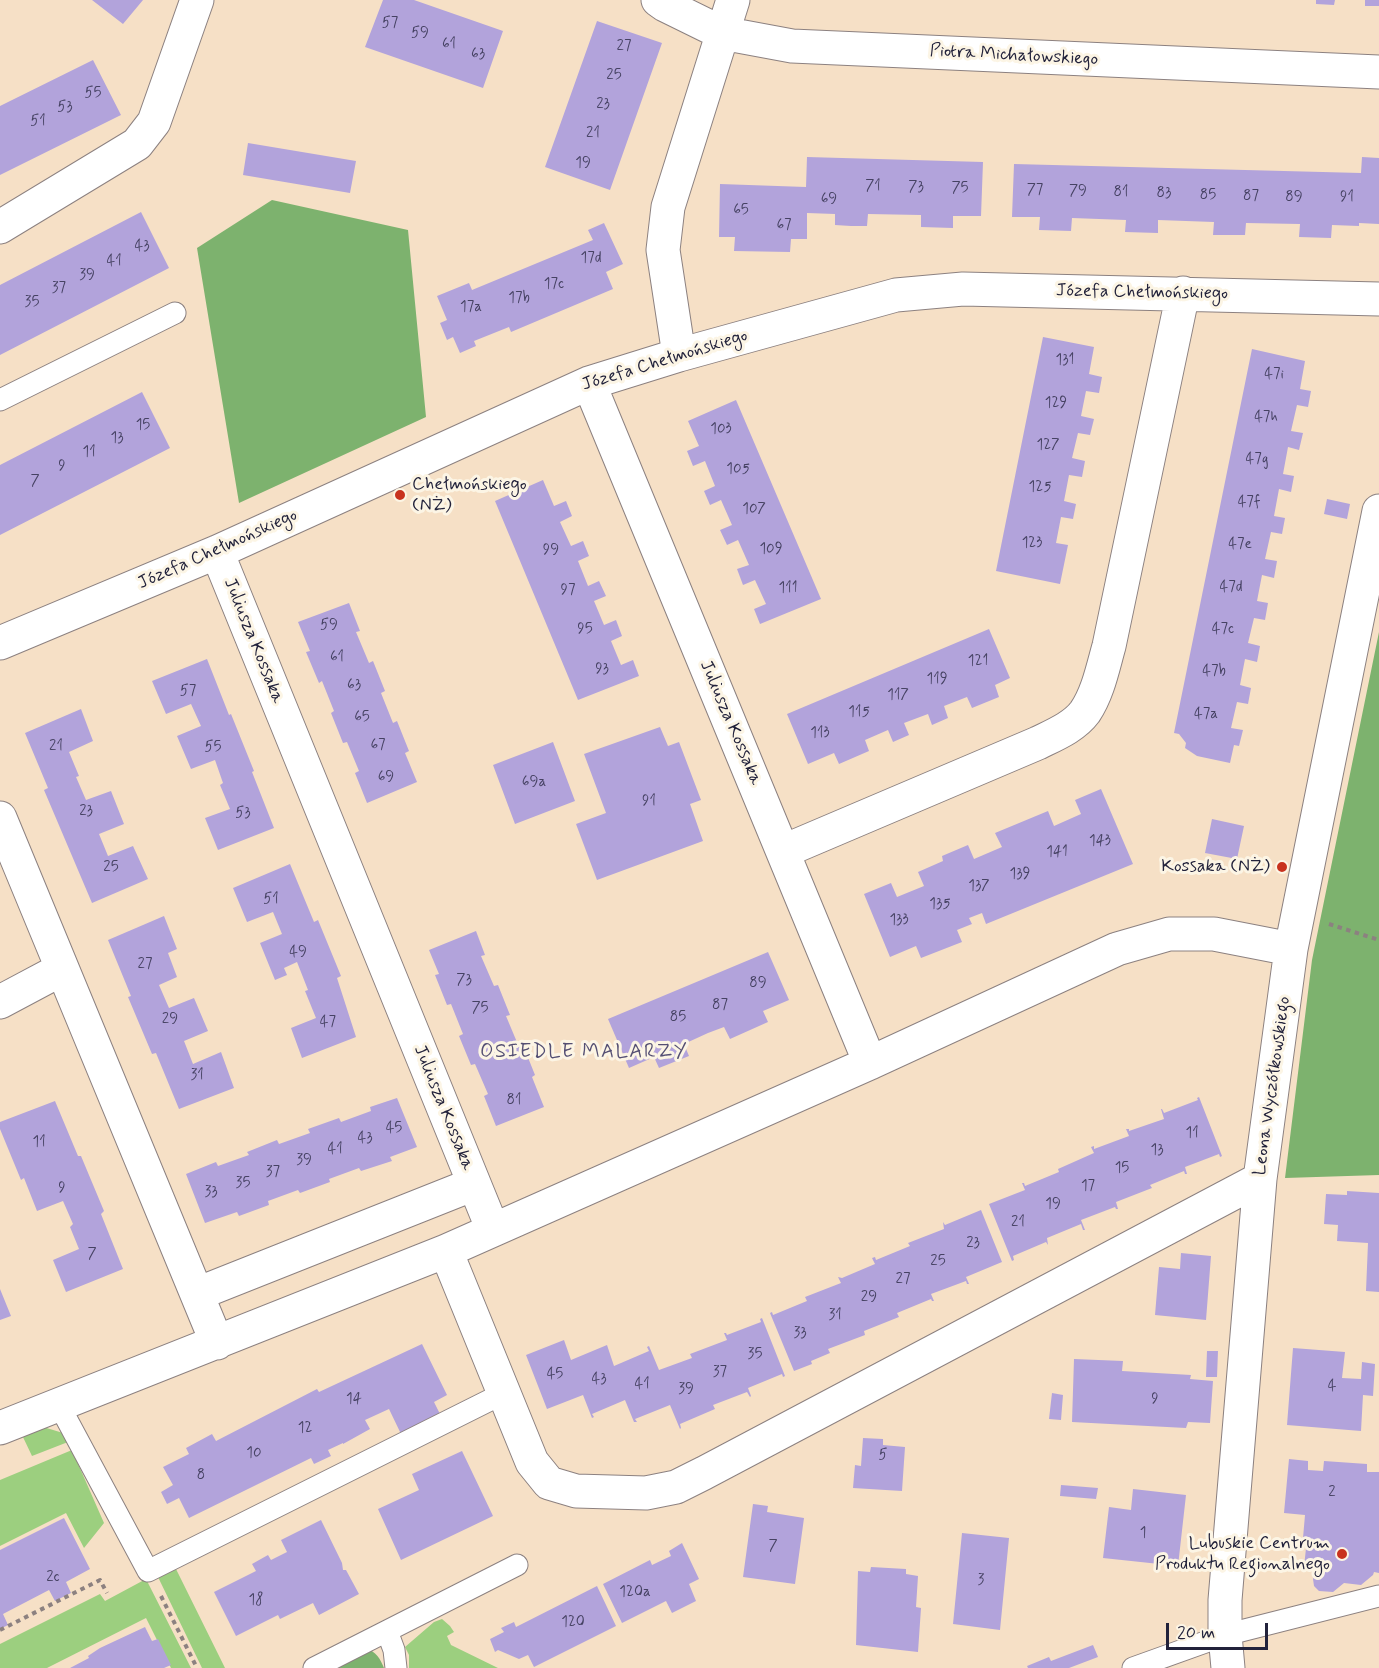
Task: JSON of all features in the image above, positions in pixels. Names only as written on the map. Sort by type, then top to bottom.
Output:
[{"type":"street","points":[[0,227],[137,144],[154,122],[197,0]]},
{"type":"street","name":"Piotra Michałowskiego","points":[[658,0],[665,6],[722,33],[792,46],[1379,72]]},
{"type":"street","points":[[679,355],[663,250],[668,207],[733,0]]},
{"type":"street","name":"Józefa Chełmońskiego","points":[[0,643],[217,552],[589,383],[679,355],[896,295],[963,290],[1379,299]]},
{"type":"street","points":[[784,851],[1038,743],[1064,730],[1084,713],[1095,691],[1109,646],[1183,293]]},
{"type":"street","name":"Juliusza Kossaka","points":[[589,383],[870,1063]]},
{"type":"street","name":"Leona Wyczółkowskiego","points":[[1228,1668],[1225,1600],[1260,1179],[1291,949],[1379,511]]},
{"type":"street","name":"Juliusza Kossaka","points":[[217,552],[493,1230]]},
{"type":"street","points":[[0,818],[216,1343]]},
{"type":"street","points":[[0,1428],[446,1251],[870,1063],[1117,949],[1169,934],[1214,934],[1291,949]]},
{"type":"street","points":[[0,1002],[62,969]]},
{"type":"street","points":[[446,1251],[532,1462],[549,1484],[576,1491],[646,1493],[676,1486],[1260,1179]]},
{"type":"street","points":[[197,1294],[474,1184]]},
{"type":"lane","points":[[0,400],[175,313]]},
{"type":"lane","points":[[59,1405],[148,1571],[504,1393]]},
{"type":"lane","points":[[314,1668],[517,1566]]},
{"type":"lane","points":[[1133,1668],[1225,1635],[1379,1596]]},
{"type":"lane","points":[[387,1631],[394,1650],[396,1668]]},
{"type":"path","points":[[1298,911],[1335,927],[1379,940]]},
{"type":"path","points":[[148,1571],[197,1668]]},
{"type":"path","points":[[0,1630],[100,1580],[107,1593]]},
{"type":"green space","points":[[272,200],[408,230],[426,417],[239,503],[197,248]]},
{"type":"green space","points":[[1379,632],[1379,1175],[1285,1178],[1312,960]]},
{"type":"green space","points":[[40,1426],[63,1433],[68,1442],[32,1456],[22,1435]]},
{"type":"green space","points":[[72,1450],[104,1523],[84,1548],[66,1513],[0,1546],[0,1480]]},
{"type":"green space","points":[[176,1569],[225,1668],[202,1668],[158,1577]]},
{"type":"green space","points":[[146,1579],[191,1668],[171,1668],[146,1618],[47,1668],[0,1668],[0,1644],[100,1594],[105,1601]]},
{"type":"green space","points":[[442,1619],[454,1632],[447,1636],[451,1645],[498,1668],[409,1668],[409,1655],[405,1647],[434,1622]]},
{"type":"green space","points":[[366,1648],[377,1656],[384,1668],[336,1668]]},
{"type":"building","points":[[92,0],[143,0],[123,24]]},
{"type":"building","points":[[383,0],[414,0],[503,31],[483,88],[365,47]]},
{"type":"building","points":[[1316,0],[1335,0],[1334,5],[1316,4]]},
{"type":"building","points":[[1365,0],[1379,0],[1379,6],[1365,6]]},
{"type":"building","points":[[597,21],[662,43],[610,190],[545,167]]},
{"type":"building","points":[[93,60],[121,115],[0,175],[0,106]]},
{"type":"building","points":[[248,143],[356,161],[350,193],[243,175]]},
{"type":"building","points":[[807,157],[983,162],[981,216],[953,216],[953,228],[921,227],[921,215],[868,214],[867,226],[851,226],[835,225],[835,214],[807,213],[807,239],[791,239],[790,252],[734,251],[735,237],[719,237],[720,184],[806,187]]},
{"type":"building","points":[[1362,157],[1379,158],[1379,224],[1332,225],[1331,238],[1299,237],[1300,224],[1246,223],[1245,235],[1213,235],[1214,222],[1158,220],[1158,233],[1125,232],[1126,220],[1072,218],[1071,231],[1039,230],[1040,217],[1012,217],[1014,164],[1361,173]]},
{"type":"building","points":[[141,212],[169,268],[0,355],[0,285]]},
{"type":"building","points":[[604,223],[623,264],[606,272],[613,289],[511,332],[509,327],[474,341],[476,346],[460,353],[453,337],[447,340],[440,323],[447,320],[437,296],[469,283],[472,290],[593,240],[588,230]]},
{"type":"building","points":[[1043,337],[1094,347],[1089,374],[1102,377],[1099,393],[1086,391],[1081,416],[1094,419],[1090,435],[1078,433],[1072,458],[1085,461],[1082,477],[1069,475],[1064,501],[1076,504],[1073,519],[1061,517],[1056,543],[1068,545],[1060,584],[996,571]]},
{"type":"building","points":[[1252,349],[1305,361],[1300,389],[1311,391],[1308,407],[1297,405],[1291,431],[1303,433],[1299,450],[1288,447],[1283,474],[1294,476],[1291,492],[1279,489],[1274,516],[1285,518],[1282,534],[1271,532],[1265,559],[1277,561],[1274,578],[1262,575],[1257,601],[1268,603],[1265,620],[1254,618],[1248,643],[1260,646],[1257,662],[1245,659],[1240,685],[1251,688],[1248,704],[1237,702],[1231,728],[1243,730],[1239,746],[1234,745],[1230,763],[1197,756],[1185,748],[1186,743],[1179,734],[1174,733]]},
{"type":"building","points":[[142,392],[170,448],[0,535],[0,465]]},
{"type":"building","points":[[736,400],[821,599],[760,624],[754,609],[766,604],[755,580],[743,585],[737,569],[749,565],[738,540],[727,545],[720,530],[732,525],[721,500],[710,505],[704,491],[715,486],[705,461],[693,466],[687,451],[699,446],[688,421]]},
{"type":"building","points":[[543,480],[554,506],[566,501],[572,516],[560,522],[571,546],[583,541],[589,556],[578,561],[588,586],[599,581],[606,596],[594,601],[604,625],[616,620],[622,636],[611,641],[621,665],[633,660],[639,676],[578,700],[495,501]]},
{"type":"building","points":[[1327,499],[1350,504],[1347,519],[1324,514]]},
{"type":"building","points":[[349,603],[360,631],[356,632],[369,663],[373,661],[385,691],[381,693],[393,723],[397,721],[409,751],[405,753],[417,782],[367,803],[355,773],[359,771],[347,742],[343,743],[322,681],[319,683],[306,652],[310,651],[298,622]]},
{"type":"building","points":[[989,629],[1010,678],[995,685],[999,697],[972,708],[967,697],[944,706],[948,718],[932,725],[928,714],[904,723],[909,735],[893,742],[888,730],[865,740],[869,751],[839,764],[834,753],[808,764],[787,714]]},
{"type":"building","points":[[207,659],[254,771],[252,772],[274,828],[218,850],[205,818],[230,809],[220,785],[223,783],[215,760],[191,769],[177,736],[201,726],[191,704],[166,714],[152,681]]},
{"type":"building","points":[[81,709],[93,741],[69,752],[79,776],[76,777],[86,800],[111,791],[124,824],[99,834],[108,856],[133,846],[148,879],[92,903],[44,790],[48,788],[25,733]]},
{"type":"building","points":[[660,727],[668,746],[679,742],[701,800],[690,804],[703,841],[597,880],[576,824],[606,813],[584,754]]},
{"type":"building","points":[[553,742],[575,801],[515,824],[493,765]]},
{"type":"building","points":[[1101,789],[1133,864],[986,924],[982,913],[969,918],[972,924],[957,930],[962,942],[921,958],[916,946],[890,957],[864,894],[891,883],[897,897],[924,886],[918,872],[943,861],[942,856],[968,845],[974,859],[1002,847],[995,833],[1048,811],[1054,826],[1081,814],[1075,800]]},
{"type":"building","points":[[1212,819],[1244,826],[1237,859],[1205,853]]},
{"type":"building","points":[[290,864],[314,922],[318,920],[341,976],[337,978],[356,1037],[302,1058],[291,1028],[316,1018],[297,962],[284,968],[287,975],[275,980],[260,943],[282,934],[273,912],[247,922],[233,888]]},
{"type":"building","points":[[164,916],[177,949],[168,953],[177,977],[159,985],[169,1008],[194,998],[208,1031],[184,1041],[193,1064],[221,1052],[234,1088],[179,1109],[156,1053],[152,1054],[128,997],[131,996],[108,940]]},
{"type":"building","points":[[476,931],[485,955],[481,956],[494,986],[498,985],[510,1015],[506,1016],[519,1047],[523,1045],[544,1107],[496,1126],[484,1096],[488,1094],[475,1064],[471,1065],[459,1036],[463,1034],[451,1004],[447,1005],[435,975],[439,974],[429,950]]},
{"type":"building","points":[[768,952],[789,1000],[763,1011],[768,1022],[730,1039],[724,1027],[708,1033],[684,1044],[689,1056],[659,1068],[654,1057],[629,1068],[608,1019]]},
{"type":"building","points":[[1199,1097],[1222,1156],[1220,1157],[1219,1154],[1185,1167],[1187,1174],[1184,1171],[1150,1185],[1152,1188],[1116,1202],[1118,1209],[1115,1207],[1081,1220],[1085,1230],[1081,1224],[1047,1238],[1048,1245],[1046,1242],[1013,1256],[1012,1261],[989,1204],[1025,1190],[1022,1183],[1025,1186],[1059,1172],[1058,1169],[1094,1153],[1091,1147],[1094,1146],[1094,1149],[1129,1136],[1126,1129],[1129,1131],[1164,1119],[1161,1109],[1164,1113],[1198,1100]]},
{"type":"building","points":[[397,1098],[417,1147],[390,1157],[392,1161],[361,1171],[359,1168],[300,1193],[298,1190],[268,1201],[269,1205],[239,1216],[237,1212],[205,1223],[186,1174],[216,1162],[218,1166],[249,1155],[247,1152],[277,1140],[279,1144],[310,1133],[308,1129],[339,1118],[341,1122],[371,1111],[370,1107]]},
{"type":"building","points":[[55,1101],[104,1211],[101,1214],[123,1269],[66,1292],[53,1260],[79,1249],[70,1227],[73,1224],[63,1201],[37,1211],[24,1178],[21,1180],[0,1129],[0,1122]]},
{"type":"building","points":[[1347,1191],[1379,1193],[1379,1292],[1366,1291],[1368,1243],[1337,1241],[1338,1225],[1324,1224],[1326,1194],[1347,1195]]},
{"type":"building","points":[[981,1210],[1002,1262],[966,1277],[969,1284],[966,1281],[931,1294],[934,1301],[931,1299],[897,1313],[899,1317],[864,1331],[865,1335],[828,1349],[830,1353],[794,1371],[770,1313],[772,1312],[773,1315],[807,1301],[805,1297],[841,1283],[838,1277],[842,1278],[875,1264],[872,1258],[875,1257],[876,1260],[910,1246],[908,1243],[944,1229],[943,1222],[945,1225]]},
{"type":"building","points":[[1181,1253],[1211,1256],[1206,1320],[1155,1315],[1159,1267],[1180,1269]]},
{"type":"building","points":[[0,1289],[11,1316],[0,1320]]},
{"type":"building","points":[[762,1318],[785,1376],[783,1377],[782,1374],[748,1388],[750,1397],[747,1392],[713,1405],[715,1409],[680,1424],[680,1429],[670,1405],[635,1419],[637,1422],[634,1422],[625,1400],[592,1414],[594,1417],[592,1418],[583,1395],[547,1409],[526,1355],[564,1340],[571,1360],[607,1345],[614,1366],[649,1351],[647,1347],[649,1346],[659,1370],[692,1358],[690,1354],[727,1340],[724,1333],[727,1335],[761,1322]]},
{"type":"building","points":[[422,1344],[447,1395],[434,1402],[440,1414],[401,1434],[389,1409],[365,1420],[370,1429],[328,1450],[331,1456],[314,1464],[311,1458],[189,1518],[179,1498],[167,1504],[161,1492],[173,1485],[163,1467],[189,1454],[186,1448],[212,1434],[216,1441],[317,1389],[319,1392]]},
{"type":"building","points":[[1293,1348],[1345,1352],[1342,1378],[1361,1379],[1362,1362],[1375,1364],[1373,1396],[1363,1395],[1361,1431],[1287,1425]]},
{"type":"building","points":[[1207,1351],[1218,1351],[1217,1377],[1206,1377]]},
{"type":"building","points":[[1074,1359],[1123,1361],[1122,1371],[1191,1375],[1190,1379],[1213,1381],[1210,1423],[1188,1422],[1186,1428],[1072,1422]]},
{"type":"building","points":[[1052,1393],[1063,1395],[1061,1420],[1049,1419]]},
{"type":"building","points":[[863,1438],[883,1439],[883,1445],[905,1447],[902,1491],[853,1488],[855,1465],[861,1466]]},
{"type":"building","points":[[462,1451],[493,1516],[401,1560],[378,1509],[419,1490],[412,1474]]},
{"type":"building","points":[[1289,1459],[1308,1461],[1308,1470],[1323,1471],[1324,1461],[1367,1464],[1367,1472],[1379,1472],[1379,1573],[1374,1572],[1361,1585],[1344,1583],[1333,1592],[1319,1591],[1314,1586],[1315,1573],[1321,1568],[1304,1567],[1307,1539],[1303,1538],[1305,1515],[1284,1513]]},
{"type":"building","points":[[1061,1485],[1098,1488],[1096,1499],[1060,1496]]},
{"type":"building","points":[[1133,1489],[1186,1495],[1178,1566],[1103,1558],[1109,1507],[1131,1510]]},
{"type":"building","points":[[753,1504],[768,1506],[767,1512],[804,1518],[795,1584],[743,1577]]},
{"type":"building","points":[[64,1518],[90,1569],[66,1582],[71,1593],[55,1601],[49,1590],[3,1614],[8,1625],[0,1629],[0,1550]]},
{"type":"building","points":[[321,1520],[342,1563],[343,1570],[346,1570],[359,1594],[319,1615],[313,1603],[280,1619],[278,1615],[236,1636],[214,1592],[256,1571],[252,1564],[268,1555],[271,1560],[287,1552],[281,1540]]},
{"type":"building","points":[[962,1533],[1009,1538],[1000,1630],[953,1624]]},
{"type":"building","points":[[682,1543],[699,1579],[689,1584],[696,1601],[672,1613],[666,1601],[622,1623],[603,1584],[650,1560],[652,1565],[671,1556],[669,1551]]},
{"type":"building","points":[[871,1567],[906,1569],[906,1574],[918,1576],[916,1607],[921,1608],[918,1652],[856,1645],[858,1571],[870,1572]]},
{"type":"building","points":[[597,1586],[616,1626],[534,1667],[528,1655],[519,1659],[498,1650],[495,1652],[490,1639],[504,1632],[501,1628],[514,1622],[516,1627]]},
{"type":"building","points":[[145,1627],[152,1641],[158,1639],[171,1665],[164,1668],[70,1668],[89,1658],[88,1656],[100,1648]]},
{"type":"building","points":[[1093,1645],[1098,1657],[1069,1668],[1028,1668],[1027,1666],[1049,1657],[1051,1661]]},
{"type":"place","name":"Chełmońskiego (NŻ)","points":[[400,495]]},
{"type":"place","name":"Kossaka (NŻ)","points":[[1282,867]]},
{"type":"place","name":"Lubuskie Centrum Produktu Regionalnego","points":[[1342,1554]]},
{"type":"district","name":"OSIEDLE MALARZY","points":[[584,1053]]}]
